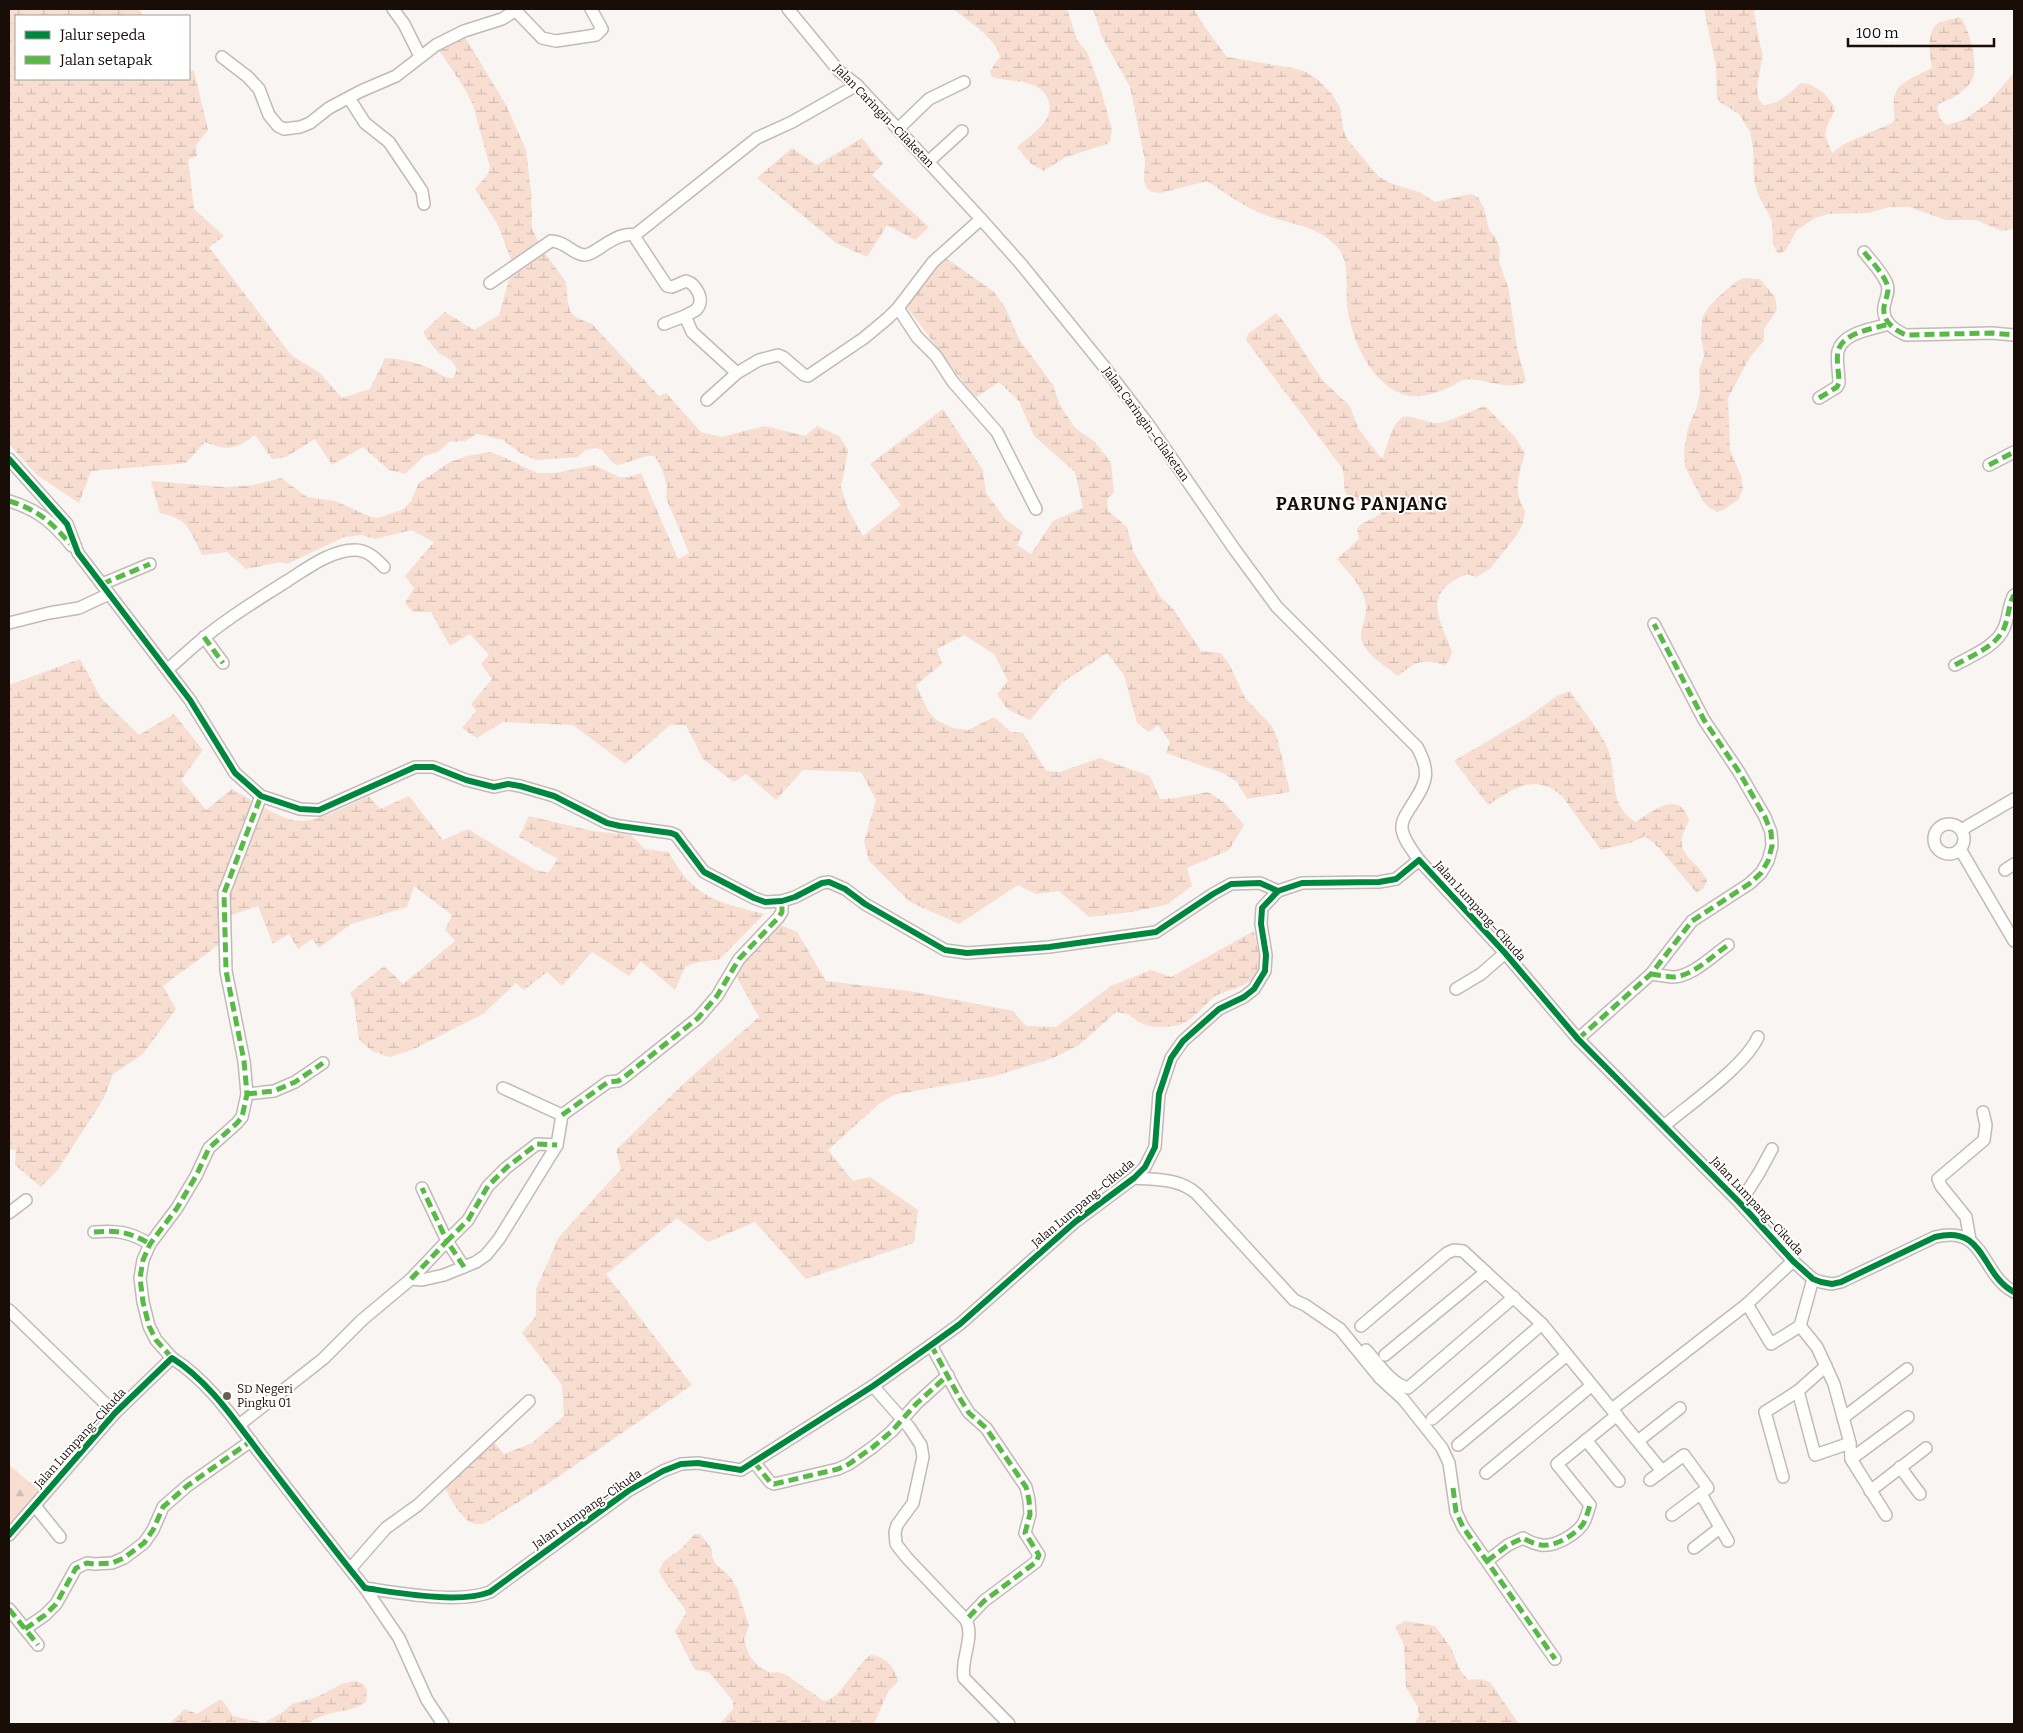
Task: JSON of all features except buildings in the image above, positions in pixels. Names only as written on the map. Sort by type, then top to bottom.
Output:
[{"type":"street","points":[[393,9],[404,24],[420,56]]},
{"type":"street","points":[[222,57],[248,77],[259,89],[269,115],[278,126],[284,129],[300,127],[310,123],[329,108],[396,76],[420,56],[464,31],[502,19],[517,10],[542,38],[556,41],[596,35],[602,29],[591,9]]},
{"type":"street","name":"Jalan Caringin–Cilaketan","points":[[788,9],[839,71],[857,85],[1021,264],[1142,416],[1277,607],[1417,747],[1424,759],[1427,778],[1404,818],[1401,827],[1408,843],[1419,860]]},
{"type":"street","points":[[898,129],[929,99],[964,82]]},
{"type":"street","points":[[490,283],[551,241],[561,242],[574,252],[584,255],[592,253],[606,242],[630,234],[635,235],[757,138],[857,85]]},
{"type":"street","points":[[349,98],[365,123],[389,142],[422,191],[424,204]]},
{"type":"street","points":[[928,162],[962,131]]},
{"type":"street","points":[[707,400],[738,373],[759,360],[778,355],[783,356],[804,375],[808,376],[864,338],[898,308],[933,262],[981,219]]},
{"type":"street","points":[[635,235],[667,286],[672,287],[686,281],[695,286],[700,295],[700,303],[696,310],[664,324]]},
{"type":"street","points":[[1864,252],[1888,285],[1884,316],[1895,331],[1906,335],[1992,333],[2014,335]]},
{"type":"street","points":[[898,308],[917,337],[936,356],[953,382],[996,432],[1036,509]]},
{"type":"street","points":[[685,316],[692,332],[738,373]]},
{"type":"street","points":[[1819,398],[1838,387],[1838,352],[1841,342],[1848,337],[1889,324]]},
{"type":"street","points":[[1989,465],[2014,452]]},
{"type":"street","points":[[9,459],[67,524],[78,553]]},
{"type":"street","points":[[9,501],[26,506],[54,524],[168,669],[190,700],[235,773],[261,796],[300,810],[319,810],[415,767],[433,767],[466,780],[494,787],[508,784],[554,796],[614,824],[676,835],[704,872],[764,902],[795,898],[822,883],[829,882],[845,889],[865,904],[945,950],[966,953],[1049,947],[1156,932],[1213,894],[1232,884],[1260,883],[1278,891]]},
{"type":"street","points":[[168,669],[204,637],[244,608],[305,569],[332,556],[357,550],[366,552],[384,567]]},
{"type":"street","points":[[102,584],[150,564]]},
{"type":"street","points":[[9,623],[79,608],[109,594]]},
{"type":"street","points":[[1955,665],[1991,644],[1999,636],[2004,629],[2014,594]]},
{"type":"street","points":[[1578,1039],[1651,974],[1692,920],[1749,884],[1761,873],[1768,861],[1772,846],[1771,832],[1765,817],[1739,772],[1704,720],[1654,624]]},
{"type":"street","points":[[204,637],[223,663]]},
{"type":"street","points":[[261,796],[224,893],[226,971],[244,1061],[247,1094],[242,1117],[237,1124],[209,1148],[196,1176],[177,1208],[150,1244],[143,1260],[140,1278],[143,1302],[149,1326],[156,1340],[172,1358],[204,1383],[239,1425],[365,1588],[399,1638],[427,1700],[443,1724]]},
{"type":"street","points":[[1961,830],[2014,799]]},
{"type":"street","points":[[1944,824],[1954,824],[1961,830],[1964,839],[1960,849],[1946,854],[1937,849],[1933,840],[1936,830],[1944,824]]},
{"type":"street","points":[[1960,849],[2014,941]]},
{"type":"street","name":"Jalan Lumpang–Cikuda","points":[[365,1588],[427,1596],[479,1596],[490,1592],[628,1492],[663,1471],[681,1464],[698,1463],[741,1470],[873,1386],[960,1324],[1075,1222],[1134,1178],[1145,1167],[1155,1147],[1159,1094],[1171,1058],[1183,1041],[1219,1009],[1244,997],[1254,989],[1265,971],[1266,955],[1261,924],[1262,908],[1278,891],[1302,883],[1379,882],[1396,879],[1419,860],[1505,953],[1578,1039],[1665,1125],[1793,1261],[1813,1278],[1832,1284],[1841,1282],[1936,1237],[1946,1235],[1970,1240]]},
{"type":"street","points":[[411,1280],[422,1280],[464,1267],[486,1255],[499,1239],[557,1144],[562,1115],[608,1082],[618,1081],[623,1078],[698,1018],[717,996],[739,959],[778,918],[782,912],[782,901]]},
{"type":"street","points":[[2003,921],[2014,915]]},
{"type":"street","points":[[1651,974],[1673,977],[1682,975],[1694,970],[1728,945]]},
{"type":"street","points":[[1456,989],[1481,974],[1505,953]]},
{"type":"street","points":[[1665,1125],[1742,1061],[1753,1048],[1758,1036]]},
{"type":"street","points":[[247,1094],[274,1091],[296,1082],[324,1063]]},
{"type":"street","points":[[503,1088],[562,1115]]},
{"type":"street","points":[[1983,1112],[1986,1125],[1984,1140],[1938,1179],[1941,1186],[1966,1217],[1970,1240],[1978,1247],[1995,1276],[2006,1288],[2014,1292]]},
{"type":"street","points":[[239,1425],[316,1365],[362,1320],[411,1280],[468,1220],[488,1186],[506,1168],[537,1144],[557,1144]]},
{"type":"street","points":[[1740,1203],[1772,1149]]},
{"type":"street","points":[[1134,1178],[1174,1181],[1188,1186],[1294,1300],[1305,1305],[1340,1329],[1352,1333],[1401,1387],[1408,1388],[1514,1297]]},
{"type":"street","points":[[422,1188],[447,1242],[464,1267]]},
{"type":"street","points":[[9,1213],[26,1200]]},
{"type":"street","points":[[94,1232],[114,1230],[150,1244]]},
{"type":"street","points":[[1361,1326],[1447,1253],[1454,1250],[1463,1251],[1542,1324],[1662,1471]]},
{"type":"street","points":[[1487,1561],[1508,1545],[1522,1538],[1539,1545],[1547,1545],[1560,1541],[1576,1531],[1584,1523],[1590,1505],[1556,1464],[1586,1440],[1614,1412],[1747,1304],[1793,1261]]},
{"type":"street","points":[[1385,1355],[1486,1272]]},
{"type":"street","points":[[1747,1304],[1771,1344],[1800,1326],[1813,1278]]},
{"type":"street","points":[[9,1310],[115,1413]]},
{"type":"street","points":[[1432,1419],[1542,1324]]},
{"type":"street","points":[[1800,1326],[1817,1347],[1834,1384],[1850,1443],[1851,1459],[1886,1516]]},
{"type":"street","points":[[1340,1329],[1380,1378],[1404,1399],[1442,1448],[1450,1463],[1456,1512],[1462,1527],[1555,1659]]},
{"type":"street","points":[[931,1345],[969,1413],[986,1428],[1026,1487],[1030,1514],[1025,1533],[1039,1555],[1036,1562],[984,1601],[966,1620]]},
{"type":"street","points":[[1458,1445],[1567,1355]]},
{"type":"street","name":"Jalan Lumpang–Cikuda","points":[[9,1535],[115,1413],[172,1358]]},
{"type":"street","points":[[1783,1477],[1765,1412],[1798,1391],[1826,1366]]},
{"type":"street","points":[[1843,1418],[1907,1369]]},
{"type":"street","points":[[754,1462],[770,1482],[774,1484],[838,1469],[873,1447],[948,1375]]},
{"type":"street","points":[[873,1386],[909,1427],[921,1445],[923,1458],[913,1503],[897,1525],[895,1532],[896,1544],[966,1620],[970,1632],[962,1670],[964,1678],[1009,1724]]},
{"type":"street","points":[[1486,1473],[1591,1386]]},
{"type":"street","points":[[1798,1391],[1815,1455],[1850,1443]]},
{"type":"street","points":[[350,1569],[386,1528],[418,1505],[529,1401]]},
{"type":"street","points":[[1638,1441],[1680,1408]]},
{"type":"street","points":[[1851,1459],[1908,1417]]},
{"type":"street","points":[[1586,1440],[1619,1481]]},
{"type":"street","points":[[25,1629],[45,1615],[56,1604],[76,1568],[87,1563],[112,1563],[124,1558],[144,1543],[153,1530],[162,1507],[187,1486],[251,1441]]},
{"type":"street","points":[[1870,1491],[1926,1448]]},
{"type":"street","points":[[1650,1480],[1684,1455],[1708,1488],[1672,1515]]},
{"type":"street","points":[[1900,1468],[1920,1494]]},
{"type":"street","points":[[1700,1494],[1728,1541]]},
{"type":"street","points":[[35,1506],[60,1538]]},
{"type":"street","points":[[1694,1548],[1720,1528]]},
{"type":"street","points":[[9,1610],[38,1645]]},
{"type":"green space","points":[[9,9],[139,9],[142,15],[15,15],[15,80],[190,80],[190,71],[194,71],[208,130],[196,145],[197,156],[188,159],[194,209],[224,236],[209,247],[291,355],[320,373],[342,398],[370,389],[385,358],[415,363],[453,378],[457,370],[455,365],[435,349],[424,334],[424,331],[445,312],[474,330],[499,315],[513,265],[498,225],[475,189],[488,174],[490,167],[473,105],[465,89],[436,46],[462,32],[506,105],[526,150],[531,192],[532,228],[541,248],[566,282],[571,313],[579,319],[592,324],[659,396],[666,393],[701,432],[721,437],[765,426],[805,436],[817,426],[839,436],[848,450],[841,487],[848,509],[863,536],[901,505],[870,464],[943,409],[983,470],[986,493],[1006,520],[1023,532],[1017,545],[1031,554],[1053,521],[1083,508],[1075,472],[1034,436],[1019,401],[999,382],[975,398],[903,302],[937,252],[993,291],[1005,307],[1019,339],[1053,385],[1060,405],[1075,428],[1095,442],[1111,463],[1114,492],[1107,499],[1108,511],[1127,527],[1133,551],[1160,596],[1174,610],[1201,651],[1221,653],[1229,664],[1245,698],[1272,726],[1277,737],[1290,792],[1247,799],[1237,782],[1223,773],[1166,753],[1170,742],[1158,725],[1149,732],[1137,723],[1124,675],[1107,653],[1063,682],[1030,720],[1007,709],[997,694],[1008,681],[994,654],[964,635],[937,649],[942,664],[916,685],[928,711],[936,720],[953,728],[968,730],[994,717],[1011,732],[1023,733],[1046,771],[1060,772],[1099,758],[1150,776],[1160,799],[1208,792],[1225,803],[1244,825],[1229,850],[1187,868],[1192,886],[1166,905],[1131,912],[1089,917],[1059,891],[1036,894],[1018,885],[959,924],[910,902],[869,861],[864,842],[876,800],[861,772],[803,770],[776,800],[746,774],[734,782],[703,759],[686,725],[670,725],[625,764],[573,725],[503,722],[477,738],[462,728],[476,711],[471,704],[492,679],[481,664],[489,655],[470,634],[450,646],[431,612],[413,612],[405,603],[414,588],[405,576],[434,542],[411,530],[375,539],[362,535],[344,537],[287,564],[281,562],[246,569],[227,552],[202,555],[191,533],[183,523],[160,513],[151,481],[224,487],[254,485],[281,478],[307,497],[335,501],[371,517],[378,518],[404,509],[411,501],[419,483],[450,462],[467,456],[489,452],[537,473],[556,473],[594,465],[619,477],[629,477],[641,473],[678,559],[689,553],[666,498],[667,487],[663,472],[655,456],[647,456],[618,465],[612,462],[602,450],[595,448],[586,450],[577,457],[536,460],[522,454],[503,440],[477,434],[465,441],[449,442],[438,452],[424,456],[405,474],[389,470],[363,447],[332,465],[315,439],[286,457],[272,459],[255,435],[242,444],[231,448],[219,447],[205,442],[186,463],[91,471],[79,503],[37,475],[9,444]]},
{"type":"green space","points":[[953,9],[1067,9],[1077,40],[1087,52],[1100,87],[1112,130],[1110,141],[1107,144],[1066,157],[1043,171],[1030,163],[1017,147],[1046,120],[1050,107],[1048,99],[1042,91],[1031,84],[992,77],[990,71],[1000,57],[998,50],[981,30]]},
{"type":"green space","points":[[1093,9],[1194,9],[1227,57],[1293,68],[1306,72],[1317,79],[1331,93],[1340,107],[1343,128],[1347,139],[1379,177],[1393,184],[1419,192],[1435,202],[1470,194],[1478,197],[1484,208],[1489,230],[1496,238],[1500,250],[1499,261],[1509,291],[1517,348],[1526,381],[1512,386],[1476,380],[1459,381],[1455,385],[1438,392],[1420,396],[1410,396],[1397,391],[1385,384],[1374,373],[1359,347],[1349,318],[1346,267],[1341,253],[1329,240],[1303,226],[1257,212],[1207,181],[1160,193],[1152,192],[1146,187],[1144,181],[1145,160],[1130,87],[1102,37]]},
{"type":"green space","points":[[1704,9],[1756,9],[1754,13],[1763,55],[1757,86],[1758,98],[1763,105],[1774,103],[1784,98],[1801,83],[1809,84],[1824,93],[1835,110],[1825,134],[1832,153],[1844,144],[1895,120],[1894,98],[1896,91],[1906,81],[1932,68],[1930,36],[1935,26],[1940,22],[1960,17],[1970,38],[1974,57],[1974,74],[1966,88],[1954,97],[1940,103],[1937,108],[1940,118],[1946,125],[1964,120],[1989,102],[2014,73],[2014,229],[2001,231],[1976,220],[1946,220],[1909,207],[1889,207],[1869,213],[1828,214],[1815,218],[1796,231],[1786,250],[1778,254],[1773,244],[1772,221],[1758,194],[1754,180],[1753,147],[1750,132],[1739,114],[1721,103],[1717,98],[1716,66]]},
{"type":"green space","points":[[862,138],[883,164],[872,175],[929,227],[915,240],[887,225],[867,257],[836,243],[757,178],[792,148],[817,165]]},
{"type":"green space","points":[[1744,278],[1760,279],[1775,297],[1777,310],[1764,329],[1764,341],[1750,357],[1728,398],[1730,450],[1741,476],[1743,489],[1739,499],[1717,512],[1703,501],[1685,467],[1684,450],[1688,428],[1697,407],[1700,393],[1699,370],[1704,356],[1701,337],[1702,318],[1717,298],[1737,281]]},
{"type":"green space","points":[[1276,313],[1285,323],[1323,381],[1350,406],[1358,428],[1382,459],[1395,425],[1403,417],[1406,416],[1437,423],[1453,419],[1485,406],[1515,437],[1525,453],[1519,475],[1518,489],[1525,511],[1523,523],[1517,535],[1490,569],[1476,577],[1467,574],[1453,581],[1443,589],[1439,598],[1437,607],[1439,617],[1452,652],[1449,661],[1444,665],[1429,662],[1419,663],[1398,676],[1375,659],[1362,642],[1361,631],[1366,614],[1366,603],[1356,582],[1337,559],[1359,539],[1357,529],[1360,525],[1382,512],[1374,505],[1355,500],[1347,495],[1342,468],[1246,340],[1248,334]]},
{"type":"green space","points":[[80,659],[101,698],[139,735],[174,714],[203,750],[181,780],[206,810],[232,789],[275,813],[299,821],[326,815],[369,796],[380,809],[409,796],[443,840],[468,829],[534,869],[548,873],[558,859],[519,837],[529,816],[592,831],[631,835],[645,849],[668,852],[686,878],[705,894],[724,903],[764,914],[720,959],[695,963],[685,967],[675,990],[641,961],[629,976],[592,952],[562,986],[547,972],[524,990],[516,983],[483,1014],[414,1049],[390,1057],[372,1051],[359,1040],[354,1001],[350,993],[384,966],[403,984],[455,941],[445,930],[452,915],[414,886],[407,907],[351,924],[319,948],[312,939],[298,949],[289,934],[273,944],[258,906],[223,918],[222,942],[163,986],[176,1009],[143,1054],[113,1074],[104,1098],[57,1171],[41,1187],[15,1165],[16,1150],[9,1149],[9,685]]},
{"type":"green space","points":[[1570,691],[1608,749],[1617,799],[1627,815],[1636,822],[1658,808],[1673,804],[1685,811],[1689,821],[1683,833],[1683,849],[1707,881],[1703,889],[1697,893],[1658,847],[1645,836],[1630,843],[1601,850],[1562,796],[1552,789],[1543,785],[1533,784],[1524,786],[1506,793],[1488,805],[1454,761],[1525,719],[1557,696]]},
{"type":"green space","points":[[773,922],[797,932],[826,981],[910,991],[1013,1011],[1026,1026],[1056,1027],[1111,986],[1151,970],[1171,977],[1254,931],[1259,952],[1260,968],[1250,982],[1214,997],[1190,1019],[1180,1025],[1150,1026],[1139,1022],[1129,1015],[1116,1012],[1079,1045],[1053,1058],[995,1076],[894,1095],[880,1103],[828,1150],[853,1181],[870,1177],[918,1210],[914,1243],[806,1279],[755,1222],[708,1242],[677,1218],[606,1274],[692,1385],[552,1481],[485,1523],[472,1523],[462,1515],[454,1504],[447,1492],[444,1481],[471,1458],[494,1442],[504,1454],[532,1443],[564,1416],[562,1385],[522,1333],[536,1316],[536,1289],[559,1237],[621,1169],[616,1150],[681,1086],[759,1017],[731,967]]},
{"type":"green space","points":[[9,1465],[40,1491],[9,1529]]},
{"type":"green space","points":[[695,1534],[700,1534],[712,1549],[712,1557],[716,1564],[730,1577],[737,1588],[749,1626],[744,1640],[749,1655],[757,1665],[770,1673],[778,1672],[786,1675],[824,1701],[836,1695],[871,1655],[881,1658],[893,1668],[898,1682],[889,1690],[874,1724],[720,1724],[733,1709],[733,1701],[709,1672],[695,1670],[675,1631],[686,1613],[685,1609],[659,1571],[664,1561],[681,1549]]},
{"type":"green space","points":[[1405,1621],[1435,1626],[1451,1648],[1460,1670],[1468,1680],[1480,1679],[1490,1682],[1519,1724],[1415,1724],[1419,1716],[1418,1707],[1406,1687],[1404,1645],[1395,1627]]},
{"type":"green space","points":[[354,1681],[362,1683],[367,1690],[366,1702],[352,1709],[330,1713],[308,1724],[169,1724],[185,1709],[197,1714],[219,1700],[222,1700],[233,1716],[264,1723],[283,1712],[292,1704],[317,1697],[342,1684]]},
{"type":"marked path","points":[[1864,252],[1880,271],[1888,287],[1884,307],[1885,317],[1893,328],[1902,333],[1906,335],[1992,333],[2014,335]]},
{"type":"marked path","points":[[1819,398],[1837,387],[1839,383],[1837,355],[1846,339],[1859,332],[1889,324]]},
{"type":"marked path","points":[[1989,465],[2014,452]]},
{"type":"marked path","points":[[9,501],[19,504],[43,517],[70,544]]},
{"type":"marked path","points":[[102,584],[150,564]]},
{"type":"marked path","points":[[1955,665],[1983,650],[1996,640],[2006,624],[2014,595]]},
{"type":"marked path","points":[[1578,1039],[1651,974],[1692,921],[1749,884],[1761,873],[1768,861],[1772,846],[1771,832],[1765,817],[1739,772],[1704,720],[1654,624]]},
{"type":"marked path","points":[[204,637],[223,663]]},
{"type":"marked path","points":[[172,1358],[156,1340],[149,1326],[140,1278],[143,1260],[150,1244],[177,1208],[196,1176],[209,1148],[242,1117],[247,1094],[244,1061],[226,971],[224,893],[261,796]]},
{"type":"marked path","points":[[562,1115],[608,1082],[618,1081],[623,1078],[698,1018],[717,996],[739,959],[778,918],[782,912],[782,901]]},
{"type":"marked path","points":[[1651,974],[1672,977],[1687,974],[1728,945]]},
{"type":"marked path","points":[[247,1094],[274,1091],[295,1082],[323,1063]]},
{"type":"marked path","points":[[464,1267],[447,1241],[468,1220],[488,1186],[506,1168],[537,1144],[557,1145]]},
{"type":"marked path","points":[[411,1279],[447,1241],[422,1188]]},
{"type":"marked path","points":[[94,1232],[110,1231],[123,1233],[150,1244]]},
{"type":"marked path","points":[[931,1345],[969,1413],[986,1428],[1026,1487],[1030,1514],[1025,1533],[1039,1555],[1036,1562],[984,1601],[966,1620]]},
{"type":"marked path","points":[[754,1462],[770,1482],[774,1484],[838,1469],[849,1464],[892,1431],[916,1404],[948,1375]]},
{"type":"marked path","points":[[25,1629],[45,1615],[56,1604],[76,1568],[87,1563],[112,1563],[124,1558],[144,1543],[153,1530],[163,1507],[187,1486],[251,1441]]},
{"type":"marked path","points":[[1453,1488],[1456,1512],[1463,1527],[1555,1659]]},
{"type":"marked path","points":[[1487,1561],[1508,1545],[1523,1538],[1541,1545],[1552,1544],[1564,1539],[1583,1524],[1590,1505]]},
{"type":"marked path","points":[[9,1609],[38,1645]]},
{"type":"cycle path","points":[[9,459],[67,524],[78,553],[190,700],[235,773],[261,796],[300,809],[319,810],[415,767],[433,767],[466,780],[494,787],[508,784],[520,786],[554,796],[607,823],[676,835],[704,872],[754,898],[765,902],[782,901],[795,897],[822,883],[829,882],[845,889],[865,904],[945,950],[967,953],[1049,947],[1156,932],[1231,884],[1260,883],[1278,891]]},
{"type":"cycle path","points":[[9,1535],[115,1413],[172,1358],[210,1390],[232,1416],[365,1588],[411,1595],[446,1597],[462,1597],[490,1592],[628,1491],[663,1471],[681,1464],[698,1463],[741,1470],[873,1386],[960,1324],[1075,1222],[1134,1178],[1145,1167],[1155,1147],[1159,1094],[1171,1058],[1183,1041],[1219,1009],[1244,997],[1254,989],[1265,971],[1266,955],[1261,924],[1262,908],[1278,891],[1302,883],[1379,882],[1396,879],[1419,860],[1505,953],[1578,1039],[1740,1203],[1793,1261],[1813,1279],[1832,1284],[1841,1282],[1935,1237],[1952,1235],[1964,1238],[1973,1244],[1994,1274],[2014,1292]]},
{"type":"place","name":"SD Negeri Pingku 01","points":[[227,1396]]},
{"type":"district","name":"PARUNG PANJANG","points":[[1362,504]]}]
